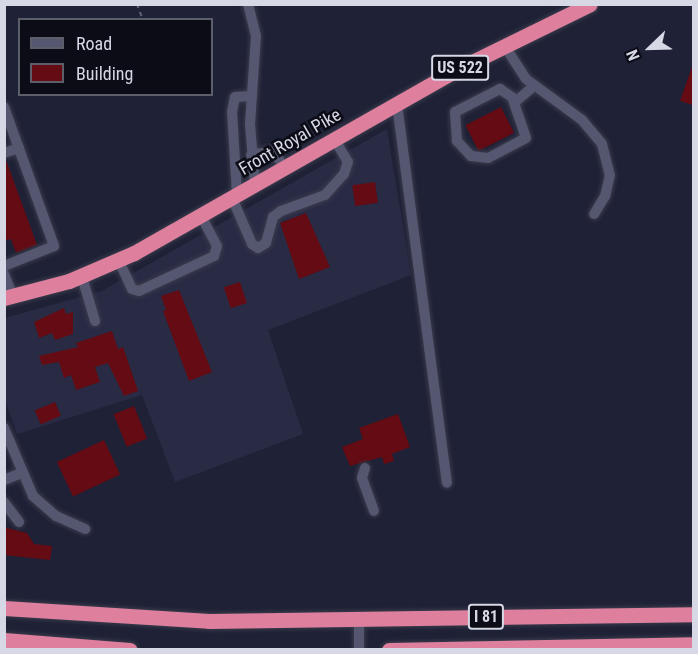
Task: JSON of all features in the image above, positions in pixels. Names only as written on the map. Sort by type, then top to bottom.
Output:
[{"type":"highway","name":"Front Royal Pike","points":[[9,297],[82,277],[119,261],[504,45],[590,4]]},
{"type":"highway","name":"I 81","points":[[4,608],[139,620],[693,614]]},
{"type":"highway","points":[[4,640],[130,650]]},
{"type":"highway","name":"I 81","points":[[389,650],[693,644]]},
{"type":"street","points":[[248,4],[256,36],[252,96],[252,155],[255,184]]},
{"type":"street","points":[[504,45],[533,87],[582,120],[602,144],[610,175],[594,214]]},
{"type":"street","points":[[515,102],[533,87]]},
{"type":"street","points":[[500,89],[515,102],[528,132],[524,141],[485,159],[460,148],[454,118],[457,110],[500,89]]},
{"type":"street","points":[[252,96],[235,97],[232,112],[235,196],[252,244],[258,248],[267,243],[273,217],[281,211],[325,195],[344,174],[348,162],[334,140]]},
{"type":"street","points":[[397,104],[447,483]]},
{"type":"street","points":[[4,107],[54,246],[4,266]]},
{"type":"street","points":[[4,153],[19,148]]},
{"type":"street","points":[[252,155],[273,151],[285,168]]},
{"type":"street","points":[[119,261],[132,289],[139,291],[214,256],[217,246],[201,216]]},
{"type":"street","points":[[4,274],[9,297]]},
{"type":"street","points":[[82,277],[95,321]]},
{"type":"street","points":[[5,430],[21,473],[45,508],[85,529]]},
{"type":"street","points":[[365,468],[362,478],[374,511]]},
{"type":"street","points":[[4,480],[21,473]]},
{"type":"street","points":[[4,502],[19,522]]},
{"type":"street","points":[[359,619],[359,650]]},
{"type":"path","points":[[137,4],[143,18]]},
{"type":"shaded area","points":[[387,129],[411,275],[268,330],[303,434],[175,482],[142,395],[17,434],[5,400],[5,318],[102,291]]},
{"type":"building","points":[[693,64],[693,105],[680,101]]},
{"type":"building","points":[[501,107],[514,133],[479,151],[465,125]]},
{"type":"building","points":[[6,160],[37,245],[16,253],[11,239],[4,241]]},
{"type":"building","points":[[375,182],[378,203],[355,206],[352,185]]},
{"type":"building","points":[[306,213],[330,267],[299,279],[280,223]]},
{"type":"building","points":[[240,282],[247,303],[231,308],[224,287]]},
{"type":"building","points":[[179,290],[212,372],[189,381],[163,311],[166,310],[161,296]]},
{"type":"building","points":[[64,308],[66,314],[73,312],[73,334],[55,340],[52,333],[39,338],[34,322]]},
{"type":"building","points":[[112,331],[118,349],[123,347],[138,391],[124,396],[108,363],[95,367],[100,382],[76,390],[71,375],[64,378],[59,362],[42,365],[39,356],[78,347],[76,343]]},
{"type":"building","points":[[55,402],[61,416],[41,424],[35,411]]},
{"type":"building","points":[[134,406],[147,438],[127,447],[114,414]]},
{"type":"building","points":[[398,414],[410,447],[392,454],[394,461],[384,464],[382,457],[350,466],[342,447],[363,439],[359,428]]},
{"type":"building","points":[[104,440],[120,474],[73,496],[57,462]]},
{"type":"building","points":[[4,527],[27,533],[34,544],[52,546],[50,560],[4,555]]}]
